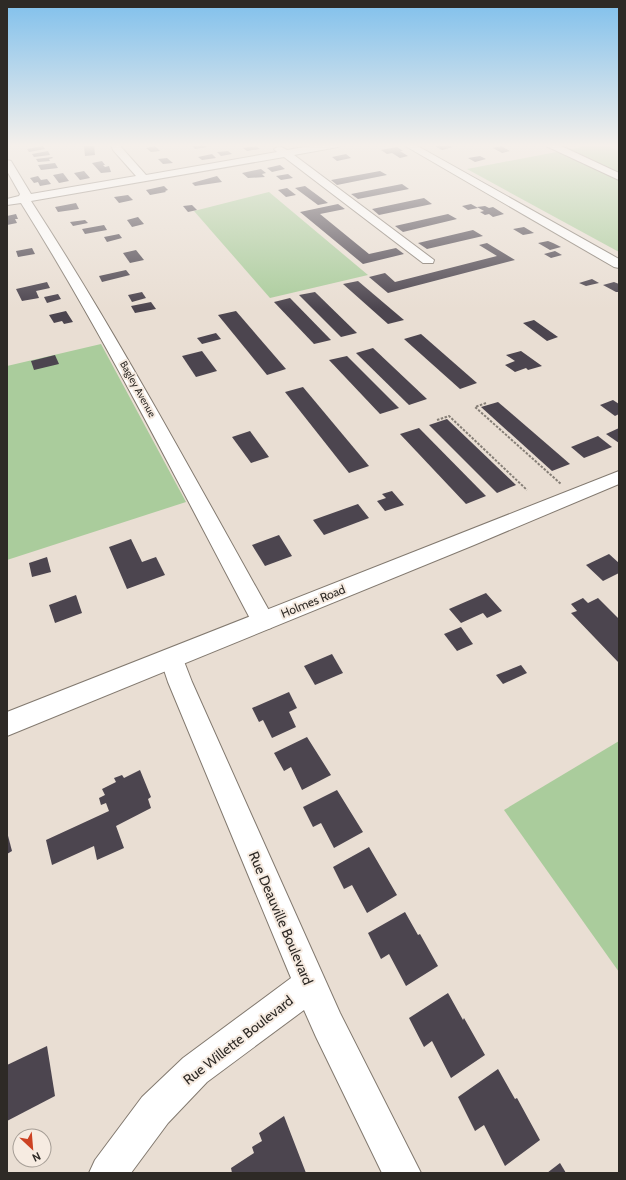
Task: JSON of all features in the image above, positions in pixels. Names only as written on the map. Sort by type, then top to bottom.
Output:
[{"type":"street","points":[[7,202],[24,199]]},
{"type":"street","name":"Bagley Avenue","points":[[24,199],[110,338],[262,621]]},
{"type":"street","points":[[348,199],[428,260]]},
{"type":"street","points":[[504,199],[619,264]]},
{"type":"street","name":"Holmes Road","points":[[7,724],[467,540],[619,477]]},
{"type":"street","name":"Rue Deauville Boulevard","points":[[172,658],[310,985],[328,1025],[402,1173]]},
{"type":"street","name":"Rue Willette Boulevard","points":[[108,1173],[155,1110],[195,1070],[310,985]]},
{"type":"path","points":[[486,403],[475,407],[562,484]]},
{"type":"path","points":[[438,420],[449,416],[527,490]]},
{"type":"green space","points":[[241,199],[277,199],[368,275],[270,298],[194,211]]},
{"type":"green space","points":[[522,199],[619,199],[619,252]]},
{"type":"green space","points":[[101,344],[186,502],[7,560],[7,366]]},
{"type":"green space","points":[[619,741],[619,972],[504,810]]},
{"type":"building","points":[[116,199],[133,200],[119,203]]},
{"type":"building","points":[[310,199],[323,199],[328,203],[318,205]]},
{"type":"building","points":[[419,199],[425,199],[432,204],[379,215],[372,209]]},
{"type":"building","points":[[76,203],[79,209],[58,212],[55,207]]},
{"type":"building","points":[[338,204],[345,209],[320,214],[369,254],[396,248],[404,254],[363,264],[300,212]]},
{"type":"building","points":[[471,204],[478,208],[468,210],[462,206]]},
{"type":"building","points":[[192,205],[197,210],[188,212],[183,206]]},
{"type":"building","points":[[485,206],[489,208],[493,207],[504,214],[493,217],[489,214],[485,215],[480,212],[484,211],[477,207]]},
{"type":"building","points":[[16,214],[18,219],[15,219],[17,223],[7,225],[7,216]]},
{"type":"building","points":[[448,214],[457,219],[403,232],[395,226]]},
{"type":"building","points":[[138,217],[144,224],[132,227],[127,220]]},
{"type":"building","points":[[85,220],[88,223],[73,226],[70,222]]},
{"type":"building","points":[[104,225],[107,230],[85,234],[82,229]]},
{"type":"building","points":[[524,227],[534,233],[523,235],[513,229]]},
{"type":"building","points":[[473,230],[483,236],[427,249],[418,243]]},
{"type":"building","points":[[119,234],[122,238],[107,242],[104,237]]},
{"type":"building","points":[[548,241],[561,247],[550,250],[538,243]]},
{"type":"building","points":[[487,243],[515,260],[388,293],[369,277],[385,273],[395,282],[497,256],[479,245]]},
{"type":"building","points":[[32,248],[35,254],[18,257],[16,251]]},
{"type":"building","points":[[136,250],[144,260],[130,263],[123,253]]},
{"type":"building","points":[[555,251],[562,255],[551,258],[544,254]]},
{"type":"building","points":[[126,270],[130,275],[102,282],[99,276]]},
{"type":"building","points":[[592,279],[599,283],[586,286],[579,283]]},
{"type":"building","points":[[358,281],[404,320],[388,324],[343,284]]},
{"type":"building","points":[[47,282],[50,288],[36,291],[39,298],[22,301],[16,289]]},
{"type":"building","points":[[614,282],[619,284],[619,292],[616,292],[603,285]]},
{"type":"building","points":[[142,292],[146,298],[132,302],[128,295]]},
{"type":"building","points":[[315,292],[357,333],[341,337],[299,295]]},
{"type":"building","points":[[58,294],[61,299],[47,303],[44,297]]},
{"type":"building","points":[[290,298],[331,340],[314,344],[274,302]]},
{"type":"building","points":[[151,302],[156,309],[135,313],[131,306]]},
{"type":"building","points":[[66,311],[73,322],[64,324],[62,321],[54,323],[49,315]]},
{"type":"building","points":[[236,311],[286,369],[267,375],[218,315]]},
{"type":"building","points":[[534,320],[558,337],[547,341],[523,323]]},
{"type":"building","points":[[216,333],[221,339],[202,344],[197,338]]},
{"type":"building","points":[[421,334],[477,383],[460,389],[404,339]]},
{"type":"building","points":[[373,348],[427,399],[409,405],[356,353]]},
{"type":"building","points":[[202,351],[217,371],[196,377],[182,356]]},
{"type":"building","points":[[521,351],[542,366],[528,370],[526,368],[515,372],[505,365],[515,361],[506,355]]},
{"type":"building","points":[[55,355],[59,364],[34,370],[31,361]]},
{"type":"building","points":[[347,356],[399,408],[380,414],[329,360]]},
{"type":"building","points":[[303,387],[369,466],[349,473],[285,392]]},
{"type":"building","points":[[613,400],[619,404],[619,414],[615,416],[600,405]]},
{"type":"building","points":[[498,402],[570,464],[552,471],[481,407]]},
{"type":"building","points":[[447,419],[516,485],[497,493],[429,425]]},
{"type":"building","points":[[419,428],[486,496],[466,504],[400,434]]},
{"type":"building","points":[[619,428],[619,443],[606,434]]},
{"type":"building","points":[[250,431],[269,457],[251,463],[232,437]]},
{"type":"building","points":[[598,436],[612,447],[584,458],[571,447]]},
{"type":"building","points":[[392,491],[404,505],[385,511],[377,501],[386,498],[382,494]]},
{"type":"building","points":[[358,504],[369,518],[324,535],[313,520]]},
{"type":"building","points":[[279,535],[292,556],[265,566],[252,545]]},
{"type":"building","points":[[131,539],[142,562],[156,557],[165,575],[127,589],[109,547]]},
{"type":"building","points":[[609,554],[619,563],[619,573],[603,581],[586,565]]},
{"type":"building","points":[[47,557],[51,572],[32,577],[29,563]]},
{"type":"building","points":[[486,593],[502,611],[487,618],[483,613],[461,623],[449,609]]},
{"type":"building","points":[[76,595],[82,613],[55,623],[49,605]]},
{"type":"building","points":[[583,598],[588,603],[598,598],[619,619],[619,663],[571,613],[577,611],[571,604]]},
{"type":"building","points":[[461,627],[473,644],[457,651],[444,634]]},
{"type":"building","points":[[332,654],[343,673],[315,685],[304,666]]},
{"type":"building","points":[[521,665],[527,673],[503,684],[496,675]]},
{"type":"building","points":[[289,692],[297,708],[289,712],[296,727],[272,738],[263,720],[259,722],[252,708]]},
{"type":"building","points":[[307,737],[331,775],[302,790],[291,767],[284,771],[274,753]]},
{"type":"building","points":[[140,770],[151,797],[148,799],[151,808],[116,826],[124,848],[97,860],[94,846],[52,865],[46,840],[109,811],[106,803],[101,805],[99,798],[105,795],[102,789],[116,782],[114,778],[122,775],[124,778]]},
{"type":"building","points":[[337,790],[363,832],[334,848],[321,823],[313,827],[303,807]]},
{"type":"building","points":[[7,832],[12,851],[7,854]]},
{"type":"building","points":[[369,847],[397,895],[367,913],[352,885],[344,889],[333,867]]},
{"type":"building","points":[[405,912],[418,935],[420,934],[438,966],[406,986],[389,954],[381,959],[368,933]]},
{"type":"building","points":[[448,993],[485,1055],[451,1078],[432,1041],[424,1047],[409,1018]]},
{"type":"building","points":[[47,1046],[55,1096],[7,1121],[7,1065]]},
{"type":"building","points":[[498,1069],[515,1099],[517,1098],[540,1140],[505,1166],[484,1125],[475,1131],[458,1097]]},
{"type":"building","points":[[284,1116],[306,1173],[232,1173],[231,1168],[254,1153],[252,1147],[262,1141],[259,1133]]},
{"type":"building","points":[[560,1163],[566,1173],[547,1173]]}]
